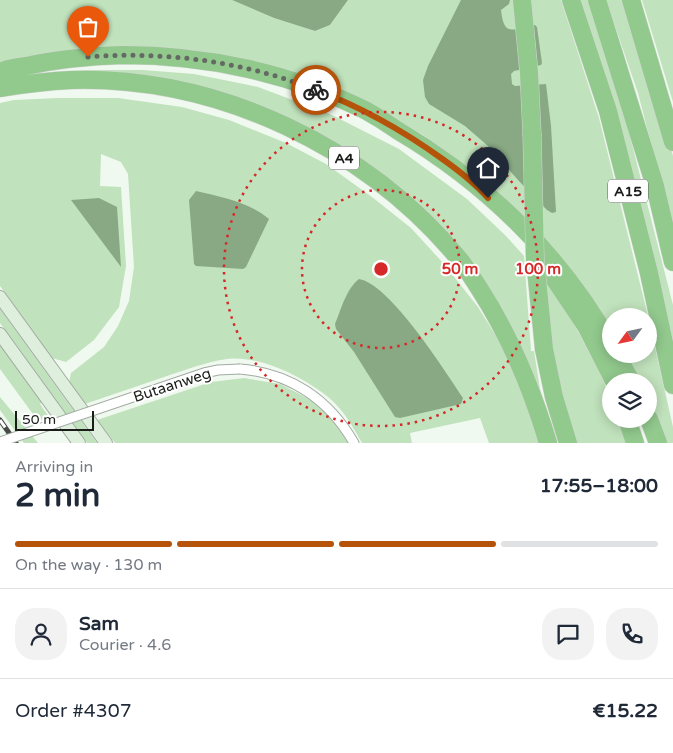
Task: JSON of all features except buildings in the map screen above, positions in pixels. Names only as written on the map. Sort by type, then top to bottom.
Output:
[{"type":"highway","points":[[522,0],[529,74],[537,292],[550,415],[555,443]]},
{"type":"highway","name":"A15","points":[[571,0],[608,110],[649,273],[673,385]]},
{"type":"highway","name":"A15","points":[[597,0],[655,186],[673,262]]},
{"type":"highway","points":[[631,0],[673,142]]},
{"type":"highway","points":[[0,72],[51,60],[107,56],[150,55],[209,61],[272,75],[318,90],[365,110],[420,143],[475,183],[516,220],[575,288],[602,331]]},
{"type":"highway","name":"A4","points":[[0,88],[72,80],[150,85],[193,93],[244,108],[292,129],[339,154],[377,181],[425,220],[461,262],[489,304],[515,352],[548,443]]},
{"type":"highway","points":[[475,183],[514,227],[548,270],[586,326],[610,373]]},
{"type":"highway","points":[[545,358],[568,443]]},
{"type":"highway","points":[[630,428],[635,443]]},
{"type":"highway","points":[[652,428],[658,443]]},
{"type":"main road","points":[[0,296],[106,443]]},
{"type":"main road","points":[[0,334],[79,443]]},
{"type":"street","name":"Butaanweg","points":[[0,442],[204,373],[240,369],[268,374],[300,387],[322,402],[344,426],[354,443]]},
{"type":"shaded area","points":[[0,0],[232,0],[274,18],[315,31],[330,25],[348,0],[561,0],[599,118],[646,308],[602,308],[602,315],[568,267],[520,214],[468,167],[425,136],[394,118],[237,60],[0,66]]},
{"type":"shaded area","points":[[232,0],[348,0],[330,25],[315,31],[274,18]]},
{"type":"shaded area","points":[[461,0],[510,0],[509,4],[501,10],[504,25],[507,28],[515,29],[535,25],[537,27],[542,63],[541,65],[514,71],[511,74],[512,84],[515,86],[546,84],[551,126],[556,212],[552,213],[547,210],[488,146],[465,126],[429,104],[425,97],[423,80],[428,66]]},
{"type":"shaded area","points":[[577,0],[588,0],[624,113],[673,305],[673,364]]},
{"type":"shaded area","points":[[606,0],[623,0],[665,126],[673,156],[673,229],[638,93]]},
{"type":"shaded area","points":[[642,0],[673,0],[673,102]]},
{"type":"shaded area","points":[[90,70],[143,70],[194,74],[258,87],[330,114],[399,149],[467,199],[524,256],[531,351],[534,351],[544,414],[529,371],[413,204],[259,109],[51,74]]},
{"type":"shaded area","points":[[118,98],[182,107],[229,120],[286,143],[326,164],[411,228],[444,264],[478,307],[501,344],[522,386],[542,443],[489,443],[480,418],[410,433],[412,443],[362,443],[343,413],[318,389],[294,375],[253,360],[227,359],[203,364],[85,404],[69,383],[71,373],[104,347],[118,326],[129,301],[134,267],[128,174],[121,162],[101,154],[100,186],[121,187],[126,266],[119,307],[94,340],[66,362],[52,358],[0,286],[0,103],[14,100]]},
{"type":"shaded area","points":[[196,191],[244,204],[269,219],[246,267],[243,269],[196,266],[194,264],[189,200]]},
{"type":"shaded area","points":[[99,198],[117,207],[121,267],[71,200]]},
{"type":"shaded area","points":[[543,277],[573,322],[602,378],[602,428],[622,428],[627,443],[574,443],[556,386]]},
{"type":"shaded area","points":[[359,279],[372,284],[386,296],[416,330],[463,398],[461,404],[400,418],[395,417],[354,352],[336,329],[335,324],[344,300],[354,283]]},
{"type":"shaded area","points":[[0,309],[97,443],[87,443],[0,323]]},
{"type":"shaded area","points":[[0,344],[42,402],[40,404],[49,417],[38,421],[0,369]]},
{"type":"shaded area","points":[[658,361],[673,427],[673,443],[667,443],[657,419],[657,373],[636,373],[631,363],[657,363]]},
{"type":"shaded area","points":[[244,378],[280,384],[315,402],[338,426],[348,443],[115,443],[97,420],[211,382]]},
{"type":"shaded area","points":[[0,397],[38,443],[24,443],[0,410]]},
{"type":"railway","points":[[0,420],[16,443]]},
{"type":"way so far","points":[[88,57],[150,55],[209,61],[272,75],[316,90]]},
{"type":"route","points":[[316,90],[365,110],[420,143],[475,183],[488,198]]}]
